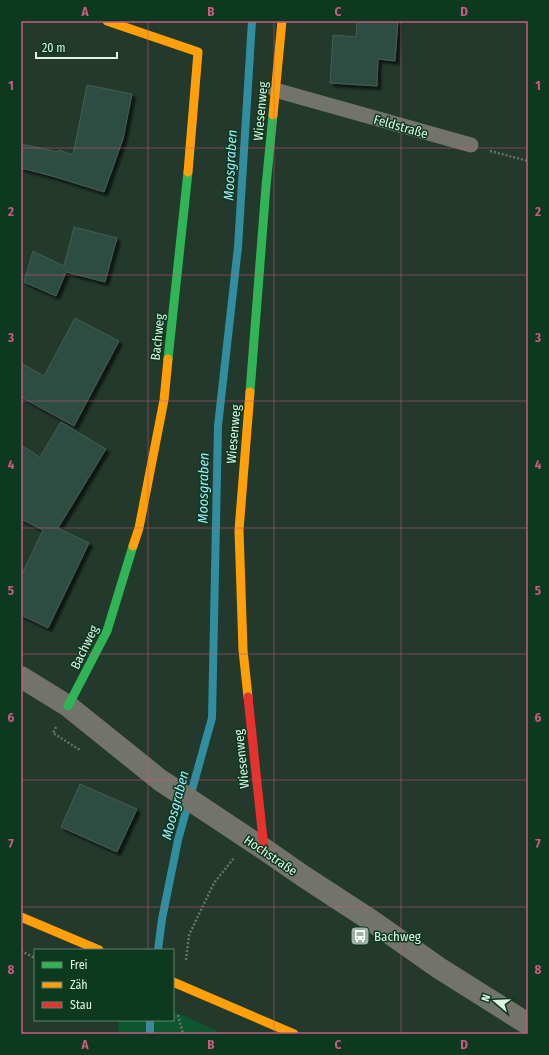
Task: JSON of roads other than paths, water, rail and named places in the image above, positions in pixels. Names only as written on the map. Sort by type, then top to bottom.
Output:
[{"type":"street","name":"Bachweg","points":[[68,706],[107,631],[139,528],[164,400],[190,157],[198,52],[107,21]]},
{"type":"street","name":"Wiesenweg","points":[[264,849],[243,650],[239,530],[266,194],[282,21]]},
{"type":"street","name":"Hochstraße","points":[[21,677],[68,706],[160,780],[439,968],[528,1024]]},
{"type":"street","points":[[21,917],[97,949]]},
{"type":"street","points":[[174,982],[294,1034]]},
{"type":"lane","name":"Feldstraße","points":[[275,90],[471,146]]},
{"type":"waterway","name":"Moosgraben","points":[[158,949],[162,919],[178,840],[212,718],[218,426],[238,247],[252,21]]},
{"type":"waterway","name":"Moosgraben","points":[[150,1021],[150,1034]]},
{"type":"place","name":"Bachweg","points":[[360,936]]}]
